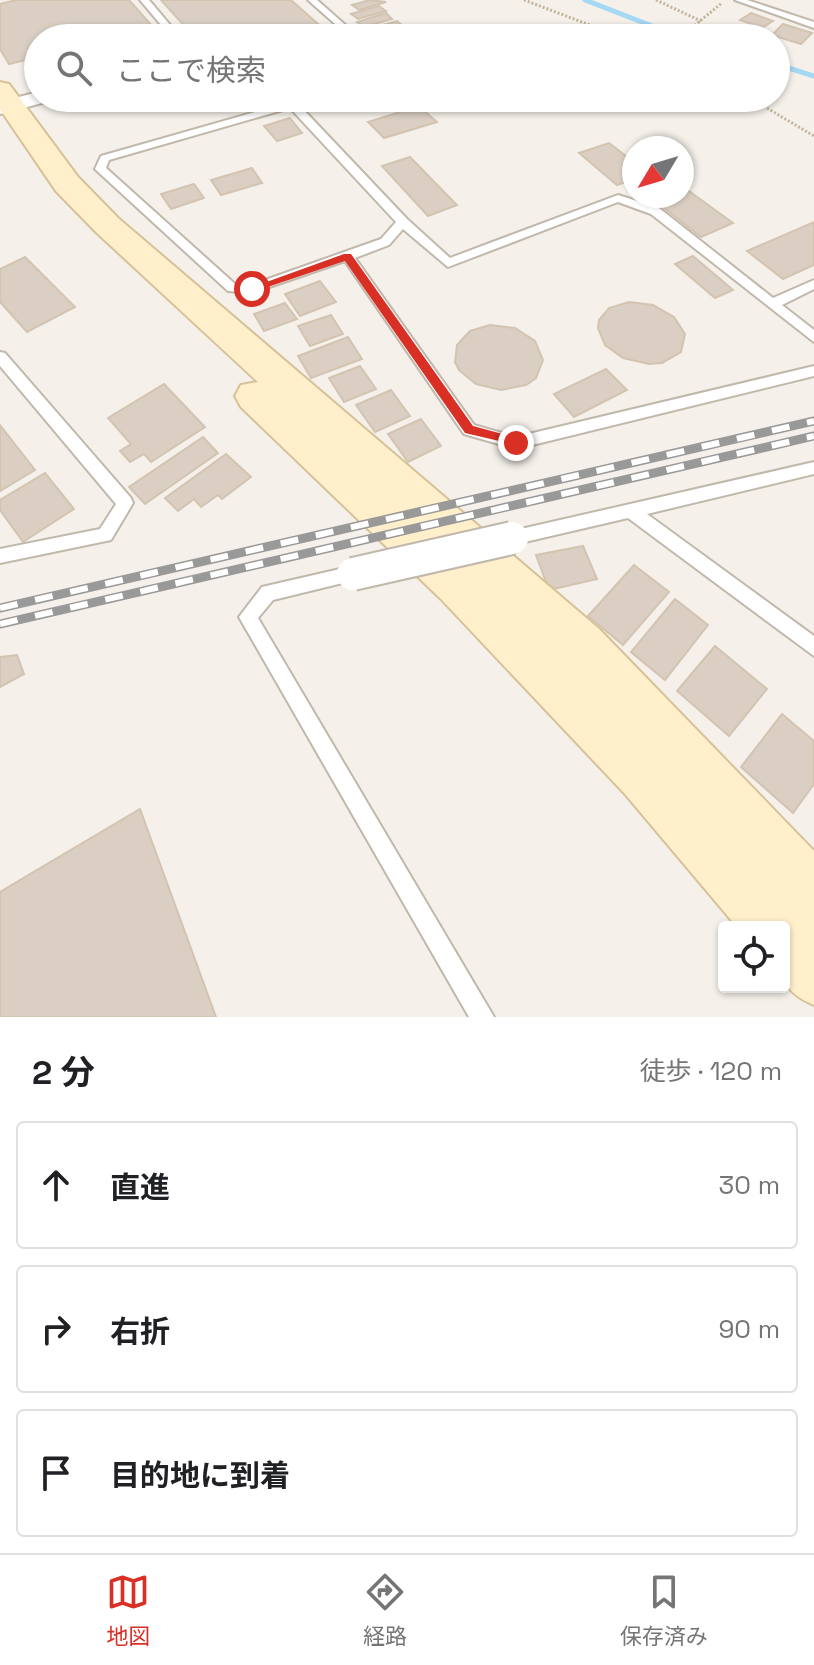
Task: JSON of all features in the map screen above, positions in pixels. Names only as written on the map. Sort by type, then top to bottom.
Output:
[{"type":"street","points":[[10,109],[67,184],[107,225],[581,646],[697,766],[814,895]]},
{"type":"street","points":[[10,109],[64,223],[458,584],[644,775],[772,921]]},
{"type":"street","points":[[353,574],[512,538]]},
{"type":"street","points":[[790,943],[814,973]]},
{"type":"lane","points":[[144,0],[165,24]]},
{"type":"lane","points":[[312,0],[340,24]]},
{"type":"lane","points":[[739,0],[814,25]]},
{"type":"lane","points":[[251,112],[105,158],[100,169],[232,288],[252,289],[385,242],[403,222]]},
{"type":"lane","points":[[297,112],[403,222],[448,263],[618,198],[655,211],[814,337]]},
{"type":"lane","points":[[348,256],[469,430],[516,443],[814,371]]},
{"type":"lane","points":[[772,304],[814,284]]},
{"type":"lane","points":[[0,357],[125,503],[105,535],[0,556]]},
{"type":"lane","points":[[512,538],[814,468]]},
{"type":"lane","points":[[632,512],[814,647]]},
{"type":"lane","points":[[353,574],[268,593],[248,617],[482,1017]]},
{"type":"path","points":[[524,0],[587,24]]},
{"type":"path","points":[[656,0],[701,21]]},
{"type":"path","points":[[697,24],[726,0]]},
{"type":"path","points":[[774,112],[814,136]]},
{"type":"building","points":[[16,0],[129,0],[150,24],[24,24],[24,60],[9,64],[0,49],[0,4]]},
{"type":"building","points":[[161,0],[291,0],[318,24],[183,24]]},
{"type":"building","points":[[370,0],[386,2],[359,10],[352,5]]},
{"type":"building","points":[[379,6],[386,11],[358,19],[351,14]]},
{"type":"building","points":[[386,13],[392,19],[374,24],[357,22]]},
{"type":"building","points":[[751,13],[773,21],[751,24],[740,20]]},
{"type":"building","points":[[790,26],[812,33],[801,44],[790,41]]},
{"type":"building","points":[[400,112],[426,112],[437,122],[384,138],[368,122]]},
{"type":"building","points":[[290,118],[302,133],[277,141],[264,126]]},
{"type":"building","points":[[609,143],[622,153],[622,183],[617,185],[579,153]]},
{"type":"building","points":[[410,157],[457,205],[428,216],[382,166]]},
{"type":"building","points":[[252,168],[262,183],[221,195],[211,180]]},
{"type":"building","points":[[194,184],[204,198],[171,209],[161,194]]},
{"type":"building","points":[[694,195],[733,223],[701,237],[664,208],[694,208]]},
{"type":"building","points":[[814,222],[814,265],[783,279],[747,251]]},
{"type":"building","points":[[693,256],[733,290],[715,298],[675,264]]},
{"type":"building","points":[[25,257],[75,307],[27,332],[0,302],[0,269]]},
{"type":"building","points":[[320,281],[336,302],[300,316],[285,294]]},
{"type":"building","points":[[629,302],[653,305],[674,317],[685,334],[681,352],[662,363],[649,364],[623,358],[605,345],[598,328],[599,320],[609,308]]},
{"type":"building","points":[[285,303],[297,319],[264,331],[254,314]]},
{"type":"building","points":[[331,315],[343,334],[310,346],[298,326]]},
{"type":"building","points":[[490,325],[515,328],[535,341],[543,360],[536,378],[526,385],[501,390],[476,384],[459,370],[455,362],[457,345],[470,331]]},
{"type":"building","points":[[348,337],[362,359],[311,378],[298,356]]},
{"type":"building","points":[[360,366],[376,389],[344,402],[329,378]]},
{"type":"building","points":[[606,369],[627,390],[574,417],[554,394]]},
{"type":"building","points":[[164,384],[205,427],[151,462],[144,454],[130,462],[120,451],[131,444],[108,418]]},
{"type":"building","points":[[391,390],[410,416],[375,432],[356,405]]},
{"type":"building","points":[[421,419],[441,446],[408,462],[388,434]]},
{"type":"building","points":[[0,425],[35,470],[0,491]]},
{"type":"building","points":[[203,437],[218,453],[145,504],[129,487]]},
{"type":"building","points":[[226,454],[251,477],[222,499],[218,495],[201,507],[194,499],[178,511],[165,498]]},
{"type":"building","points":[[45,473],[74,509],[23,542],[0,510],[0,500]]},
{"type":"building","points":[[583,546],[597,579],[549,590],[536,555]]},
{"type":"building","points":[[634,565],[669,592],[623,645],[588,616]]},
{"type":"building","points":[[675,599],[708,625],[665,680],[631,652]]},
{"type":"building","points":[[715,646],[767,689],[729,736],[677,691]]},
{"type":"building","points":[[17,655],[24,674],[0,687],[0,657]]},
{"type":"building","points":[[782,714],[814,741],[814,784],[793,813],[741,767]]},
{"type":"building","points":[[140,809],[216,1017],[0,1017],[0,892]]},
{"type":"waterway","points":[[585,0],[647,24]]},
{"type":"waterway","points":[[790,68],[814,76]]},
{"type":"railway","points":[[0,608],[814,421]]},
{"type":"railway","points":[[0,624],[814,436]]},
{"type":"route","points":[[252,289],[348,256],[469,430],[516,443]]}]
